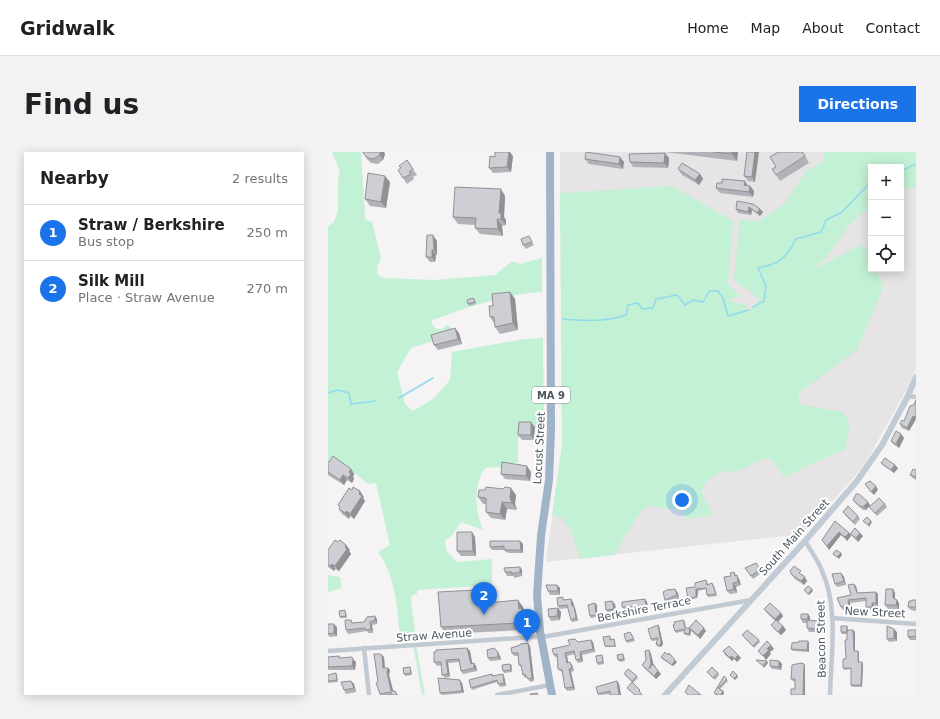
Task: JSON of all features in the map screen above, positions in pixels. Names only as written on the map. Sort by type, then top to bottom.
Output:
[{"type":"highway","name":"Locust Street","points":[[550,152],[551,431],[548,486],[540,542],[537,589],[541,637],[552,695]]},
{"type":"main road","name":"South Main Street","points":[[665,695],[805,541],[870,463],[882,445],[908,396],[916,376]]},
{"type":"street","points":[[908,396],[916,397]]},
{"type":"street","name":"Beacon Street","points":[[805,541],[822,570],[828,586],[832,618],[830,695]]},
{"type":"street","name":"Berkshire Terrace","points":[[541,637],[751,600]]},
{"type":"street","name":"New Street","points":[[832,618],[916,624]]},
{"type":"street","name":"Straw Avenue","points":[[328,651],[541,637]]},
{"type":"street","points":[[364,648],[369,695]]},
{"type":"street","points":[[497,695],[550,685]]},
{"type":"shaded area","points":[[560,152],[916,152],[916,366],[910,384],[863,467],[803,534],[546,562],[562,445]]},
{"type":"green space","points":[[332,152],[361,152],[365,218],[368,221],[372,221],[381,258],[377,268],[378,275],[384,278],[434,280],[495,275],[512,261],[520,264],[542,258],[542,292],[500,298],[432,320],[431,322],[436,329],[442,329],[448,325],[456,334],[411,348],[397,372],[405,404],[413,411],[433,399],[450,380],[452,352],[524,339],[543,338],[544,427],[523,428],[518,439],[518,463],[505,464],[503,467],[485,468],[478,482],[476,499],[478,515],[483,530],[461,522],[451,537],[445,540],[446,550],[457,562],[492,559],[492,585],[417,590],[417,594],[413,595],[411,598],[417,650],[425,695],[422,695],[412,639],[402,640],[400,637],[395,593],[389,572],[378,552],[390,545],[376,483],[368,484],[342,463],[328,466],[328,227],[334,222],[338,211],[338,180],[340,172]]},
{"type":"green space","points":[[824,152],[916,152],[916,189],[904,187],[904,164],[868,164],[868,209],[851,223],[826,258],[811,271],[863,244],[868,255],[868,272],[877,272],[884,286],[857,350],[799,393],[799,404],[843,412],[850,424],[845,449],[784,477],[772,460],[762,459],[739,471],[720,472],[708,480],[701,491],[713,515],[687,519],[681,510],[650,506],[640,512],[614,555],[580,559],[571,531],[563,519],[552,515],[562,445],[560,193],[672,186],[733,221],[728,284],[740,296],[727,300],[744,304],[748,312],[760,299],[734,280],[740,219],[759,221],[784,204],[806,171],[823,162]]},
{"type":"green space","points":[[328,575],[340,577],[342,588],[328,592]]},
{"type":"building","points":[[363,152],[380,152],[380,155],[374,159],[368,158]]},
{"type":"building","points":[[495,152],[509,152],[507,167],[489,168],[490,156],[495,157]]},
{"type":"building","points":[[586,152],[620,157],[619,164],[585,159]]},
{"type":"building","points":[[714,152],[732,152],[732,154]]},
{"type":"building","points":[[747,152],[755,152],[752,177],[744,176]]},
{"type":"building","points":[[778,152],[802,152],[805,156],[776,175],[772,169],[776,167],[770,157]]},
{"type":"building","points":[[665,153],[664,163],[630,162],[629,154]]},
{"type":"building","points":[[407,160],[413,169],[409,172],[411,174],[403,178],[398,170],[401,168],[399,166]]},
{"type":"building","points":[[682,163],[700,174],[695,180],[678,169]]},
{"type":"building","points":[[368,173],[385,176],[381,202],[365,199]]},
{"type":"building","points":[[722,179],[745,181],[744,185],[750,186],[749,192],[716,188],[717,183],[722,183]]},
{"type":"building","points":[[455,187],[501,189],[499,213],[501,213],[501,219],[497,219],[498,229],[475,228],[476,218],[453,217]]},
{"type":"building","points":[[737,201],[753,204],[760,209],[757,213],[749,207],[748,212],[736,209]]},
{"type":"building","points":[[427,235],[433,235],[434,250],[432,250],[432,257],[426,257]]},
{"type":"building","points":[[529,236],[532,242],[523,245],[521,239]]},
{"type":"building","points":[[510,292],[513,323],[495,327],[494,317],[490,317],[489,306],[493,306],[492,294]]},
{"type":"building","points":[[473,298],[475,302],[468,304],[467,300]]},
{"type":"building","points":[[455,328],[458,339],[434,345],[431,335]]},
{"type":"building","points":[[916,400],[916,417],[913,416],[907,428],[900,424],[902,420],[904,421],[910,406],[914,405]]},
{"type":"building","points":[[519,422],[531,422],[531,435],[518,435]]},
{"type":"building","points":[[896,431],[901,434],[896,444],[891,441]]},
{"type":"building","points":[[333,456],[351,469],[349,472],[351,474],[348,478],[343,475],[340,480],[328,472],[328,462]]},
{"type":"building","points":[[885,458],[895,465],[891,470],[881,463]]},
{"type":"building","points":[[502,462],[527,466],[526,476],[501,474]]},
{"type":"building","points":[[913,469],[916,470],[916,477],[910,475]]},
{"type":"building","points":[[870,481],[876,486],[871,492],[865,484]]},
{"type":"building","points":[[353,487],[360,491],[359,494],[362,496],[350,514],[347,511],[345,513],[339,509],[340,507],[338,505],[349,488],[352,490]]},
{"type":"building","points":[[486,487],[503,489],[505,487],[511,488],[510,497],[512,503],[502,502],[500,514],[486,512],[486,498],[478,497],[479,490],[485,490]]},
{"type":"building","points":[[856,494],[859,494],[868,502],[864,506],[861,507],[853,500]]},
{"type":"building","points":[[879,498],[885,504],[875,513],[869,507]]},
{"type":"building","points":[[848,506],[858,516],[853,522],[843,512]]},
{"type":"building","points":[[867,517],[871,521],[868,525],[863,521]]},
{"type":"building","points":[[835,521],[849,533],[845,537],[839,532],[827,546],[822,540]]},
{"type":"building","points":[[855,528],[860,533],[856,538],[850,534]]},
{"type":"building","points":[[457,532],[472,532],[473,551],[457,551]]},
{"type":"building","points":[[335,540],[338,542],[340,540],[346,545],[345,547],[347,549],[335,566],[332,564],[330,566],[328,564],[328,550]]},
{"type":"building","points":[[490,541],[520,541],[521,550],[507,550],[504,549],[504,546],[490,547]]},
{"type":"building","points":[[836,550],[841,553],[837,557],[833,554]]},
{"type":"building","points":[[756,563],[760,569],[751,576],[745,568]]},
{"type":"building","points":[[794,566],[801,571],[799,573],[805,577],[801,581],[792,575],[790,571]]},
{"type":"building","points":[[520,567],[520,572],[512,574],[512,572],[505,572],[504,568]]},
{"type":"building","points":[[734,572],[735,576],[737,575],[738,582],[733,583],[734,589],[727,591],[724,577],[731,576],[730,573]]},
{"type":"building","points":[[841,573],[844,581],[835,584],[832,574]]},
{"type":"building","points":[[706,580],[707,585],[712,583],[716,594],[707,595],[706,588],[696,589],[696,597],[688,598],[686,588],[695,587],[695,583]]},
{"type":"building","points":[[854,584],[857,593],[876,592],[876,603],[872,603],[872,607],[866,607],[866,598],[848,600],[849,605],[841,607],[837,598],[851,595],[848,585]]},
{"type":"building","points":[[546,585],[557,585],[558,591],[548,591]]},
{"type":"building","points":[[808,586],[812,589],[808,594],[804,590]]},
{"type":"building","points":[[669,589],[675,589],[677,595],[665,600],[663,592]]},
{"type":"building","points":[[886,589],[893,589],[893,598],[897,600],[896,605],[885,605]]},
{"type":"building","points":[[476,590],[477,604],[518,600],[519,609],[522,608],[520,623],[441,627],[438,592]]},
{"type":"building","points":[[563,597],[563,600],[571,599],[576,618],[571,620],[567,605],[558,606],[557,598]]},
{"type":"building","points":[[645,599],[646,606],[622,607],[622,602]]},
{"type":"building","points":[[916,600],[916,607],[908,607],[909,601]]},
{"type":"building","points":[[612,601],[614,609],[606,610],[605,602]]},
{"type":"building","points":[[595,603],[596,615],[590,616],[588,605]]},
{"type":"building","points":[[770,603],[781,613],[775,619],[764,609]]},
{"type":"building","points":[[558,608],[557,616],[549,617],[548,609]]},
{"type":"building","points":[[345,610],[346,616],[340,617],[339,611]]},
{"type":"building","points":[[801,614],[808,614],[808,619],[801,619]]},
{"type":"building","points":[[375,616],[375,620],[370,622],[371,629],[366,630],[365,628],[346,630],[345,620],[351,620],[352,623],[364,622],[367,617]]},
{"type":"building","points":[[683,620],[685,628],[690,628],[689,634],[684,633],[685,629],[675,631],[673,625],[675,624],[674,622]]},
{"type":"building","points":[[696,620],[704,628],[698,635],[689,628]]},
{"type":"building","points":[[776,620],[783,626],[778,632],[771,625]]},
{"type":"building","points":[[807,620],[818,621],[818,627],[816,626],[816,629],[807,628]]},
{"type":"building","points":[[328,624],[334,624],[334,633],[328,634]]},
{"type":"building","points":[[658,625],[661,642],[660,646],[656,644],[658,638],[651,639],[648,629]]},
{"type":"building","points":[[841,626],[847,626],[847,632],[841,632]]},
{"type":"building","points":[[887,626],[894,629],[894,638],[887,639]]},
{"type":"building","points":[[747,630],[759,640],[753,646],[742,635]]},
{"type":"building","points":[[847,630],[853,630],[854,651],[858,651],[858,662],[862,662],[861,685],[851,685],[851,668],[843,668],[843,659],[846,659],[845,640],[847,640]]},
{"type":"building","points":[[908,630],[916,630],[916,636],[908,637]]},
{"type":"building","points":[[630,632],[634,639],[626,641],[624,634]]},
{"type":"building","points":[[610,636],[610,640],[614,639],[615,646],[605,646],[603,637]]},
{"type":"building","points":[[575,639],[578,642],[591,640],[593,649],[580,652],[581,659],[576,660],[574,651],[565,653],[567,663],[570,662],[572,668],[569,669],[573,687],[565,688],[562,670],[558,669],[557,654],[554,655],[552,649],[570,645],[568,640]]},
{"type":"building","points":[[767,641],[771,645],[767,649],[769,650],[763,656],[758,651]]},
{"type":"building","points":[[808,641],[807,650],[791,649],[792,643]]},
{"type":"building","points":[[528,643],[532,678],[528,679],[525,674],[523,675],[521,665],[519,665],[518,653],[512,653],[511,648],[520,644]]},
{"type":"building","points":[[729,646],[738,655],[735,659],[731,656],[730,658],[723,651]]},
{"type":"building","points":[[467,648],[471,664],[474,663],[474,668],[461,671],[459,659],[446,660],[448,674],[442,675],[441,662],[434,662],[434,652],[436,652],[436,650]]},
{"type":"building","points":[[494,648],[498,652],[498,657],[488,658],[487,650]]},
{"type":"building","points":[[649,650],[651,663],[649,669],[653,664],[658,671],[654,676],[642,665],[646,660],[645,651]]},
{"type":"building","points":[[665,652],[668,655],[669,653],[675,660],[672,665],[661,657]]},
{"type":"building","points":[[374,654],[382,655],[383,668],[388,668],[387,672],[391,691],[395,691],[397,695],[391,695],[391,692],[380,694],[376,683],[378,682]]},
{"type":"building","points":[[623,654],[624,659],[618,660],[617,655]]},
{"type":"building","points":[[602,655],[603,662],[597,663],[596,656]]},
{"type":"building","points":[[339,656],[339,658],[352,657],[352,666],[328,667],[328,657]]},
{"type":"building","points":[[756,660],[767,661],[763,666]]},
{"type":"building","points":[[770,660],[779,661],[779,667],[770,666]]},
{"type":"building","points":[[801,663],[804,664],[803,695],[791,695],[791,689],[795,689],[795,679],[791,679],[792,665]]},
{"type":"building","points":[[510,664],[511,670],[503,671],[502,665]]},
{"type":"building","points":[[410,667],[411,673],[404,674],[403,668]]},
{"type":"building","points":[[712,667],[718,673],[713,678],[707,672]]},
{"type":"building","points":[[628,669],[637,676],[632,681],[625,675],[625,672]]},
{"type":"building","points":[[733,671],[737,675],[734,679],[730,675]]},
{"type":"building","points":[[336,673],[337,680],[328,681],[328,675]]},
{"type":"building","points":[[492,674],[492,676],[503,674],[504,683],[498,684],[497,680],[471,688],[469,680]]},
{"type":"building","points":[[724,676],[727,679],[718,688],[723,691],[721,695],[718,695],[714,693]]},
{"type":"building","points":[[438,678],[460,680],[462,691],[440,693]]},
{"type":"building","points":[[351,681],[354,688],[344,690],[341,682]]},
{"type":"building","points":[[617,681],[619,695],[610,695],[610,691],[598,694],[596,687]]},
{"type":"building","points":[[632,682],[640,690],[639,691],[642,695],[635,695],[627,688]]},
{"type":"building","points":[[689,685],[701,695],[688,695],[685,692]]},
{"type":"building","points":[[537,693],[538,695],[530,695],[530,694]]},
{"type":"waterway","points":[[904,170],[916,164]]},
{"type":"waterway","points":[[753,307],[764,301],[766,286],[758,268],[782,259],[796,239],[821,232],[826,220],[842,212],[868,185]]},
{"type":"waterway","points":[[563,319],[611,319],[626,315],[628,305],[638,303],[642,309],[653,308],[656,299],[677,295],[685,305],[693,300],[703,302],[709,291],[718,291],[723,298],[728,316],[749,310]]},
{"type":"waterway","points":[[399,398],[433,378]]},
{"type":"waterway","points":[[328,393],[337,390],[349,393],[351,404],[375,401]]},
{"type":"place","name":"Silk Mill","points":[[484,615]]},
{"type":"place","name":"Straw / Berkshire","points":[[527,642]]}]
